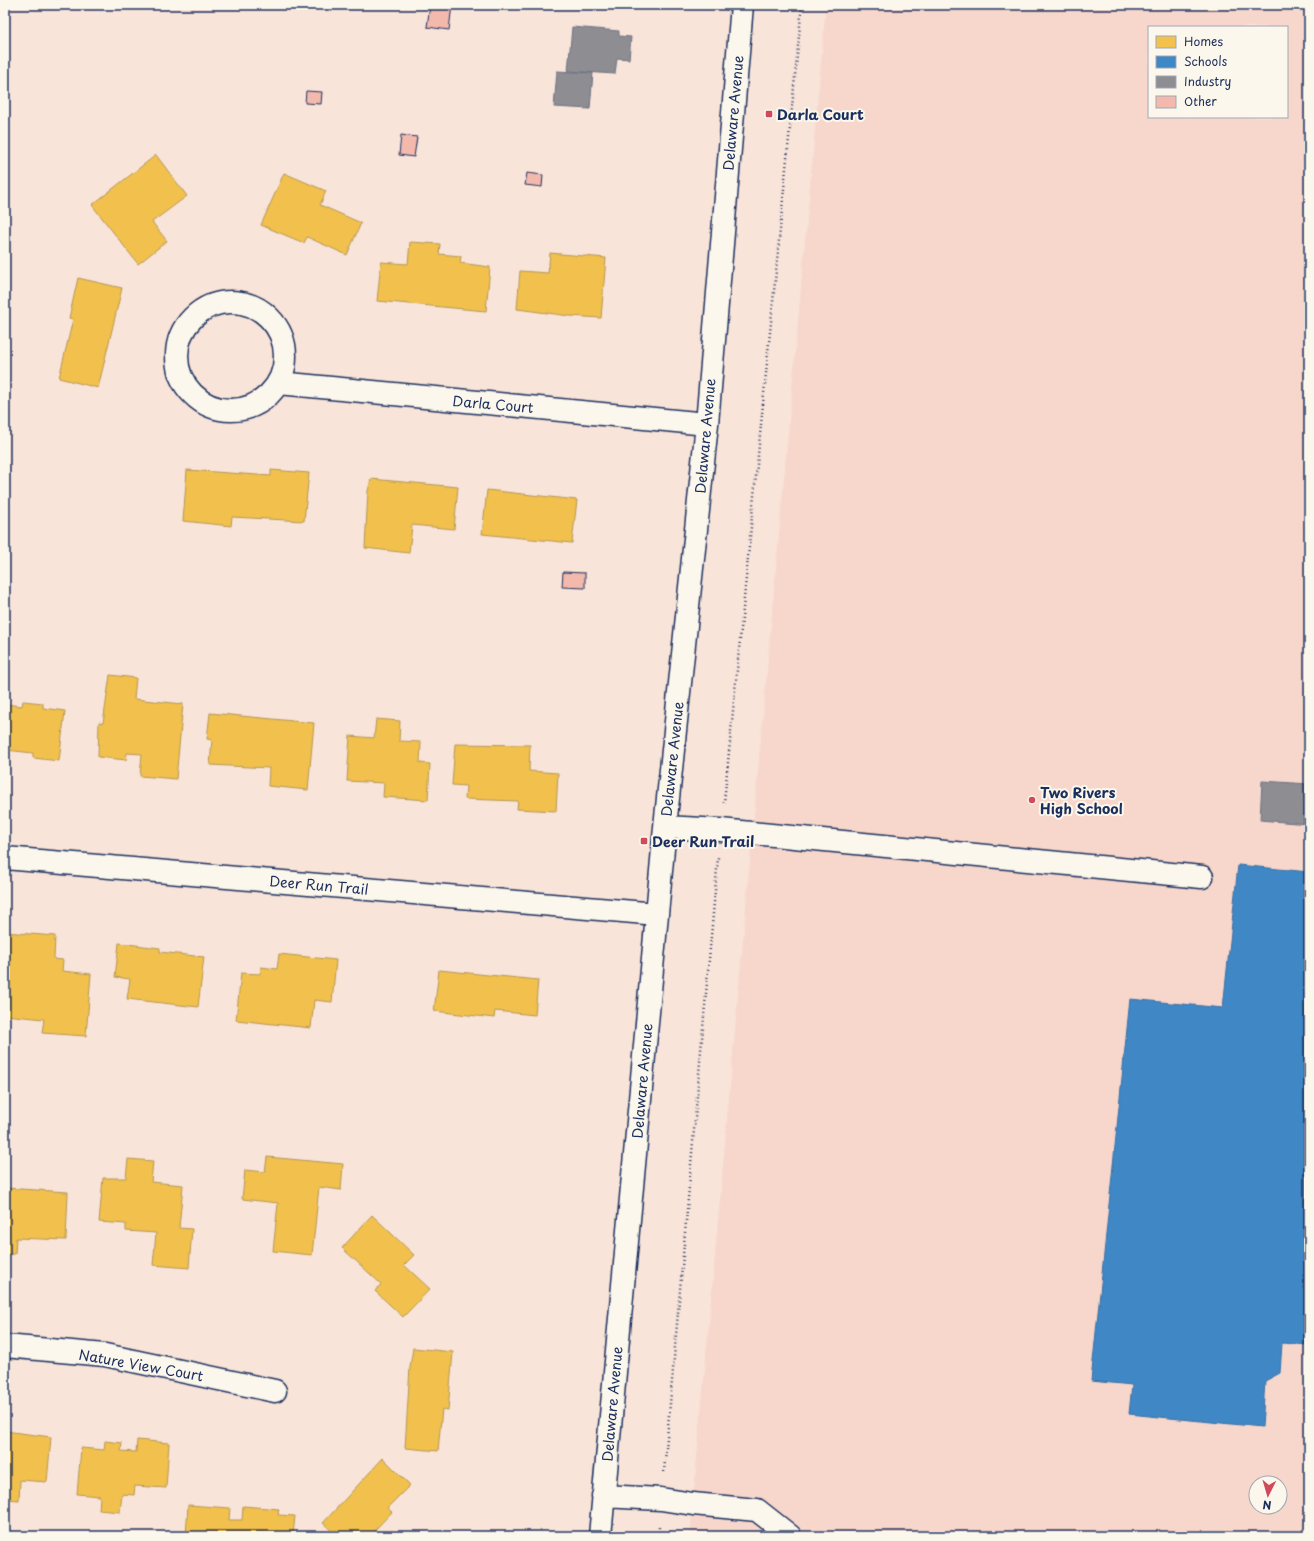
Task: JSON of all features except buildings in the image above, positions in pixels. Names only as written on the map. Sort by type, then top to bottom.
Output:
[{"type":"street","name":"Delaware Avenue","points":[[600,1536],[665,827],[707,424],[742,5]]},
{"type":"street","points":[[238,302],[258,309],[275,323],[284,342],[286,363],[279,383],[265,400],[246,409],[224,410],[204,404],[188,390],[178,370],[177,349],[184,329],[198,313],[217,303],[238,302]]},
{"type":"street","name":"Darla Court","points":[[279,383],[707,424]]},
{"type":"street","points":[[665,827],[721,830],[1202,877]]},
{"type":"street","name":"Deer Run Trail","points":[[5,858],[657,914]]},
{"type":"street","name":"Nature View Court","points":[[5,1346],[105,1355],[275,1391]]},
{"type":"street","points":[[603,1496],[661,1499],[693,1504],[756,1510],[790,1536]]},
{"type":"path","points":[[664,1463],[721,830],[802,5]]},
{"type":"shaded area","name":"Two Rivers High School","points":[[826,5],[1309,5],[1309,1536],[690,1536]]},
{"type":"green space","points":[[5,183],[8,249],[5,286]]},
{"type":"place","name":"Darla Court","points":[[769,114]]},
{"type":"place","name":"Two Rivers High School","points":[[1032,800]]},
{"type":"place","name":"Deer Run Trail","points":[[644,841]]}]
